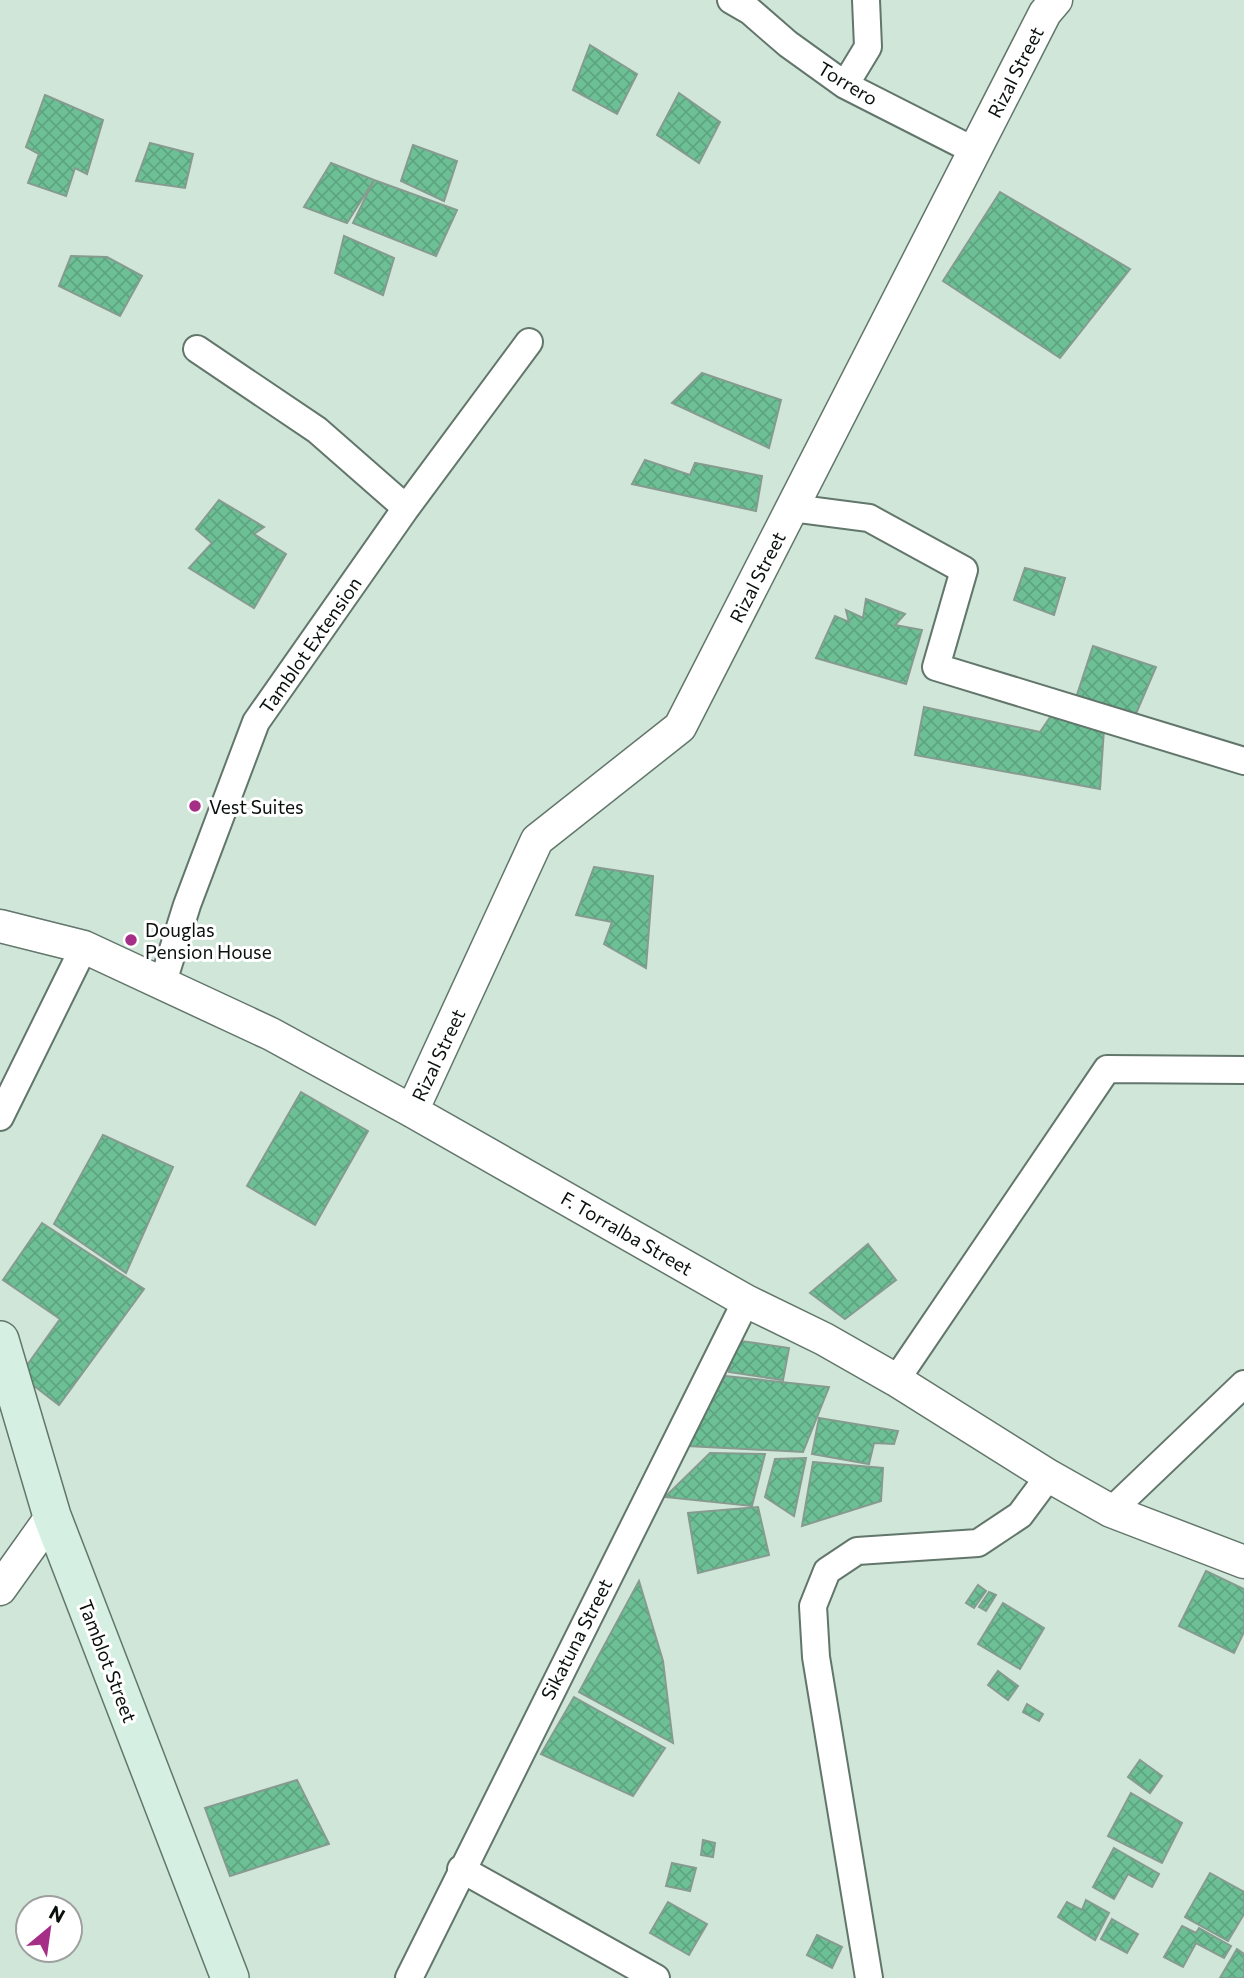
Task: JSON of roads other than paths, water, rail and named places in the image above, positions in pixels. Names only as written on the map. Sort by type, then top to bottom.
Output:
[{"type":"main road","name":"Tamblot Street","points":[[0,1340],[52,1516],[230,1978]]},
{"type":"street","name":"Torrero","points":[[731,0],[750,11],[788,44],[845,85],[975,151]]},
{"type":"street","points":[[845,85],[868,47],[866,0]]},
{"type":"street","name":"Rizal Street","points":[[412,1111],[537,840],[680,727],[1045,13],[1056,0]]},
{"type":"street","name":"Tamblot Extension","points":[[162,985],[187,905],[256,722],[406,508],[529,342]]},
{"type":"street","points":[[197,349],[317,430],[406,508]]},
{"type":"street","points":[[792,508],[869,518],[964,570],[936,667],[1244,761]]},
{"type":"street","name":"F. Torralba Street","points":[[0,926],[83,947],[271,1034],[746,1301],[824,1339],[1111,1511],[1244,1562]]},
{"type":"street","points":[[0,1117],[83,947]]},
{"type":"street","points":[[896,1380],[1107,1069],[1244,1070]]},
{"type":"street","name":"Sikatuna Street","points":[[409,1978],[746,1301]]},
{"type":"street","points":[[1111,1511],[1244,1384]]},
{"type":"street","points":[[869,1978],[816,1657],[813,1606],[827,1571],[857,1551],[978,1543],[1020,1515],[1049,1476]]},
{"type":"street","points":[[4,1574],[52,1516]]},
{"type":"street","points":[[461,1869],[656,1978]]},
{"type":"place","name":"Vest Suites","points":[[195,806]]},
{"type":"place","name":"Douglas Pension House","points":[[131,940]]}]
